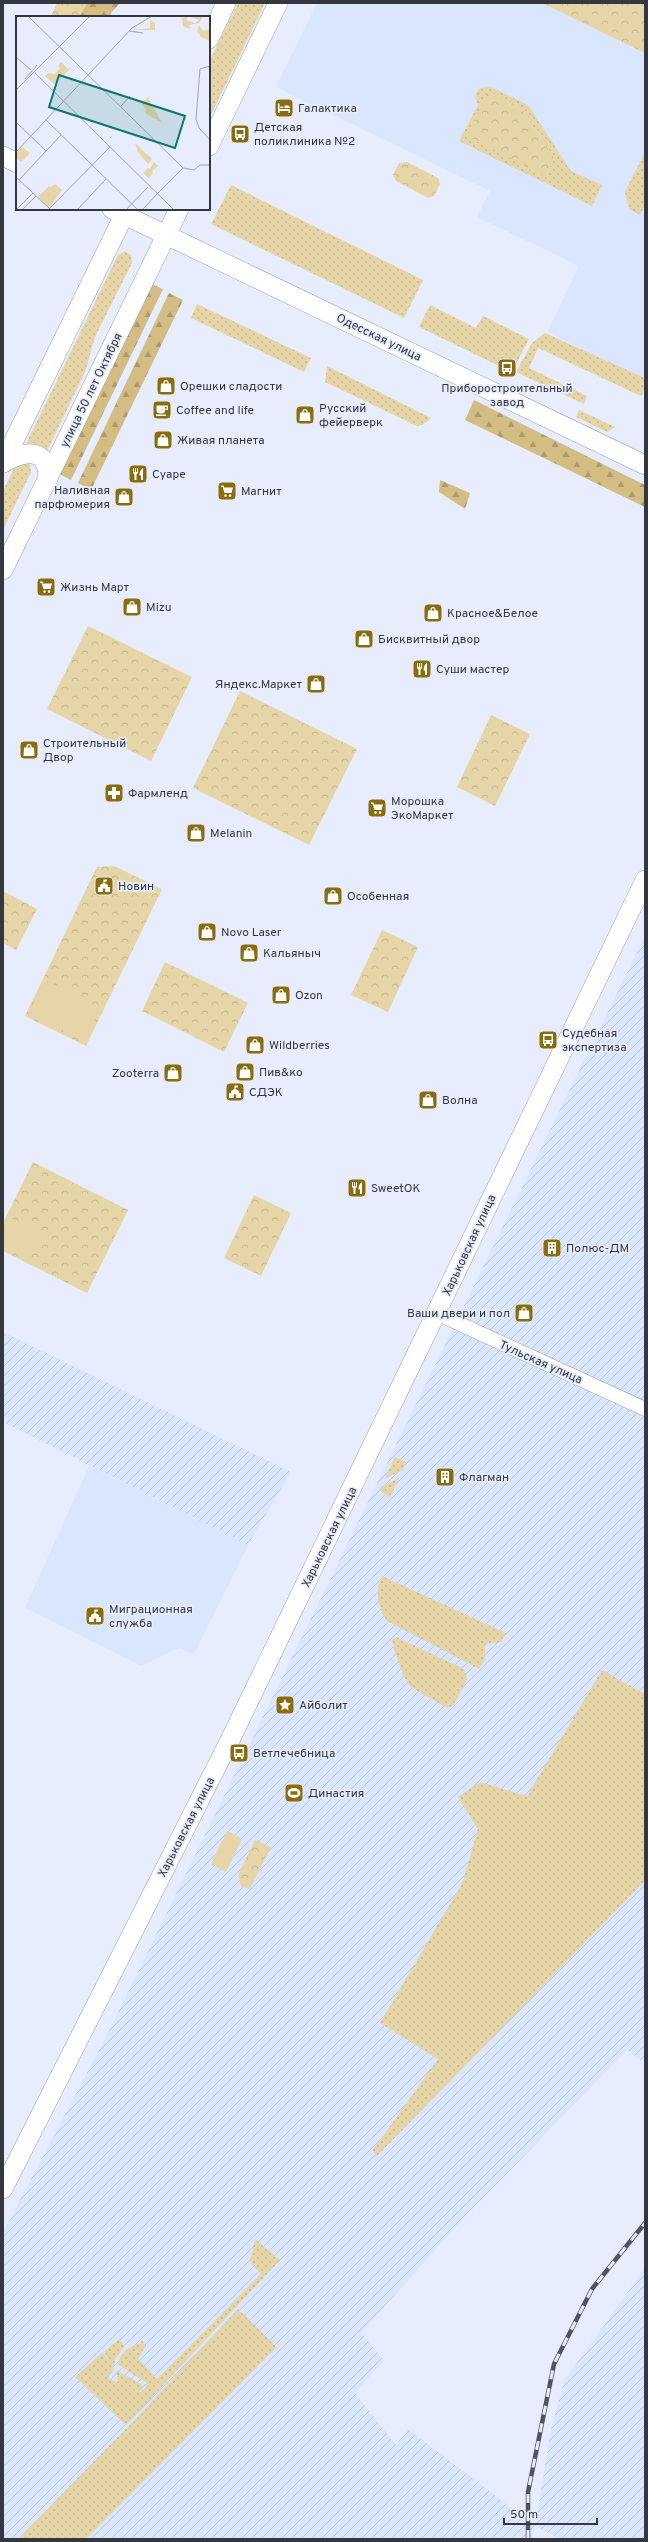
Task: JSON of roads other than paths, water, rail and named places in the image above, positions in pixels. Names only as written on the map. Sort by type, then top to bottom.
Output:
[{"type":"street","points":[[210,37],[226,3]]},
{"type":"street","points":[[210,144],[278,3]]},
{"type":"street","points":[[3,156],[16,162]]},
{"type":"street","name":"улица 50 лет Октября","points":[[3,570],[178,210]]},
{"type":"street","points":[[3,463],[121,211]]},
{"type":"street","name":"Одесская улица","points":[[121,211],[166,235],[645,465]]},
{"type":"street","points":[[3,463],[26,453],[36,454],[44,460],[48,470],[48,479]]},
{"type":"street","name":"Харьковская улица","points":[[3,2189],[233,1734],[645,880]]},
{"type":"street","name":"Тульская улица","points":[[436,1314],[645,1409]]},
{"type":"railway","points":[[528,2539],[528,2492],[554,2364],[592,2289],[645,2223]]},
{"type":"place","name":"Галактика","points":[[284,108]]},
{"type":"place","name":"Детская поликлиника №2","points":[[240,134]]},
{"type":"place","name":"Приборостроительный завод","points":[[507,368]]},
{"type":"place","name":"Орешки сладости","points":[[166,386]]},
{"type":"place","name":"Coffee and life","points":[[162,410]]},
{"type":"place","name":"Русский фейерверк","points":[[305,415]]},
{"type":"place","name":"Живая планета","points":[[163,440]]},
{"type":"place","name":"Суаре","points":[[138,474]]},
{"type":"place","name":"Магнит","points":[[227,491]]},
{"type":"place","name":"Наливная парфюмерия","points":[[124,497]]},
{"type":"place","name":"Жизнь Март","points":[[46,587]]},
{"type":"place","name":"Mizu","points":[[132,607]]},
{"type":"place","name":"Красное&Белое","points":[[433,613]]},
{"type":"place","name":"Бисквитный двор","points":[[364,639]]},
{"type":"place","name":"Суши мастер","points":[[422,669]]},
{"type":"place","name":"Яндекс.Маркет","points":[[316,684]]},
{"type":"place","name":"Строительный Двор","points":[[29,750]]},
{"type":"place","name":"Фармленд","points":[[114,793]]},
{"type":"place","name":"Морошка ЭкоМаркет","points":[[377,808]]},
{"type":"place","name":"Melanin","points":[[196,833]]},
{"type":"place","name":"Новин","points":[[104,886]]},
{"type":"place","name":"Особенная","points":[[333,896]]},
{"type":"place","name":"Novo Laser","points":[[207,932]]},
{"type":"place","name":"Кальяныч","points":[[249,953]]},
{"type":"place","name":"Ozon","points":[[281,995]]},
{"type":"place","name":"Судебная экспертиза","points":[[548,1040]]},
{"type":"place","name":"Wildberries","points":[[255,1045]]},
{"type":"place","name":"Пив&ко","points":[[245,1072]]},
{"type":"place","name":"Zooterra","points":[[173,1073]]},
{"type":"place","name":"СДЭК","points":[[235,1092]]},
{"type":"place","name":"Волна","points":[[428,1100]]},
{"type":"place","name":"SweetOK","points":[[357,1188]]},
{"type":"place","name":"Полюс-ДМ","points":[[552,1248]]},
{"type":"place","name":"Ваши двери и пол","points":[[524,1313]]},
{"type":"place","name":"Флагман","points":[[445,1477]]},
{"type":"place","name":"Миграционная служба","points":[[95,1616]]},
{"type":"place","name":"Айболит","points":[[285,1705]]},
{"type":"place","name":"Ветлечебница","points":[[239,1753]]},
{"type":"place","name":"Династия","points":[[294,1793]]}]
